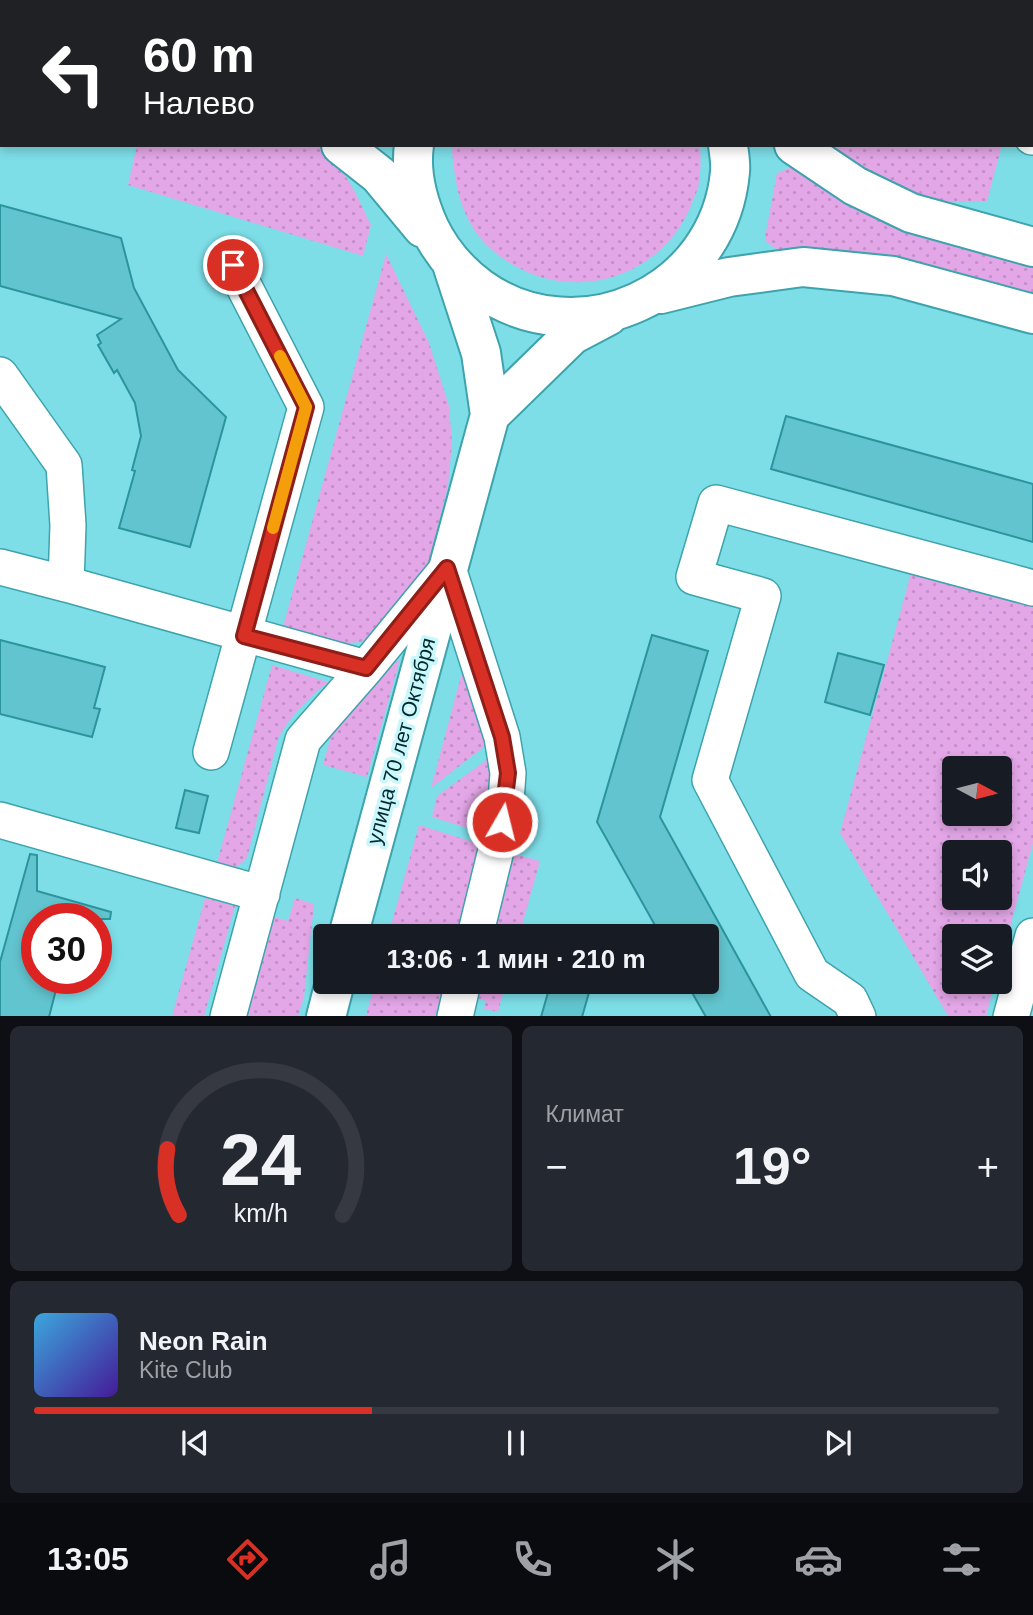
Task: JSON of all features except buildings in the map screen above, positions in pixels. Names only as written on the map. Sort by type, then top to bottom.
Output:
[{"type":"main road","points":[[344,147],[379,175],[464,276],[497,300],[535,314],[575,318],[615,312]]},
{"type":"main road","points":[[414,147],[412,156],[418,203],[444,254]]},
{"type":"main road","points":[[652,296],[691,264],[718,221],[730,171],[728,147]]},
{"type":"main road","points":[[797,147],[855,186],[911,213],[1033,247]]},
{"type":"main road","name":"улица 70 лет Октября","points":[[351,924],[489,415],[481,353],[444,254]]},
{"type":"main road","points":[[489,415],[572,335],[652,296],[729,277],[803,267],[893,276],[1033,314]]},
{"type":"main road","points":[[326,1016],[332,994]]},
{"type":"street","points":[[211,752],[306,407],[233,265]]},
{"type":"street","points":[[0,374],[64,465],[68,525],[66,584]]},
{"type":"street","points":[[858,1016],[850,1000],[812,974],[710,780],[763,596],[694,577],[716,503],[1033,588]]},
{"type":"street","points":[[0,567],[366,668]]},
{"type":"street","points":[[228,1016],[303,740],[447,568]]},
{"type":"street","points":[[447,568],[502,737],[508,773],[498,842],[478,924]]},
{"type":"street","points":[[0,820],[262,894]]},
{"type":"street","points":[[1011,1016],[1033,936]]},
{"type":"street","points":[[455,1016],[460,994]]},
{"type":"shaded area","points":[[137,147],[318,147],[342,171],[371,225],[363,256],[128,185]]},
{"type":"shaded area","points":[[453,147],[700,147],[699,183],[690,208],[677,231],[661,249],[641,264],[619,275],[595,281],[570,282],[545,278],[521,269],[488,247],[473,228],[461,201]]},
{"type":"shaded area","points":[[829,147],[1001,147],[987,201],[930,203],[850,165]]},
{"type":"shaded area","points":[[792,167],[803,169],[1033,262],[1033,294],[889,255],[800,253],[777,249],[767,243],[765,237],[777,173]]},
{"type":"shaded area","points":[[386,254],[429,343],[449,406],[452,443],[448,486],[419,589],[376,636],[360,642],[335,644],[283,627]]},
{"type":"shaded area","points":[[911,573],[1033,606],[1033,843],[1011,924],[942,924],[942,994],[992,994],[986,1016],[948,1016],[840,833]]},
{"type":"shaded area","points":[[400,659],[367,777],[323,765],[337,715]]},
{"type":"shaded area","points":[[465,661],[489,743],[431,788]]},
{"type":"shaded area","points":[[272,665],[328,682],[294,715],[278,739],[247,858],[233,868],[215,870]]},
{"type":"shaded area","points":[[492,756],[486,834],[432,817],[437,796]]},
{"type":"shaded area","points":[[419,825],[483,845],[460,924],[391,924]]},
{"type":"shaded area","points":[[508,852],[540,861],[522,924],[488,924]]},
{"type":"shaded area","points":[[205,898],[235,906],[204,1016],[172,1016]]},
{"type":"shaded area","points":[[295,898],[314,904],[304,997],[298,1016],[237,1016],[265,914],[288,921]]},
{"type":"shaded area","points":[[372,994],[441,994],[435,1016],[366,1016]]},
{"type":"shaded area","points":[[503,994],[498,1012],[484,1009],[486,1001],[468,996]]},
{"type":"slow traffic","points":[[273,528],[306,407],[280,356]]},
{"type":"route","points":[[233,265],[306,407],[244,636],[366,668],[447,568],[502,737],[508,773],[502,822]]}]
